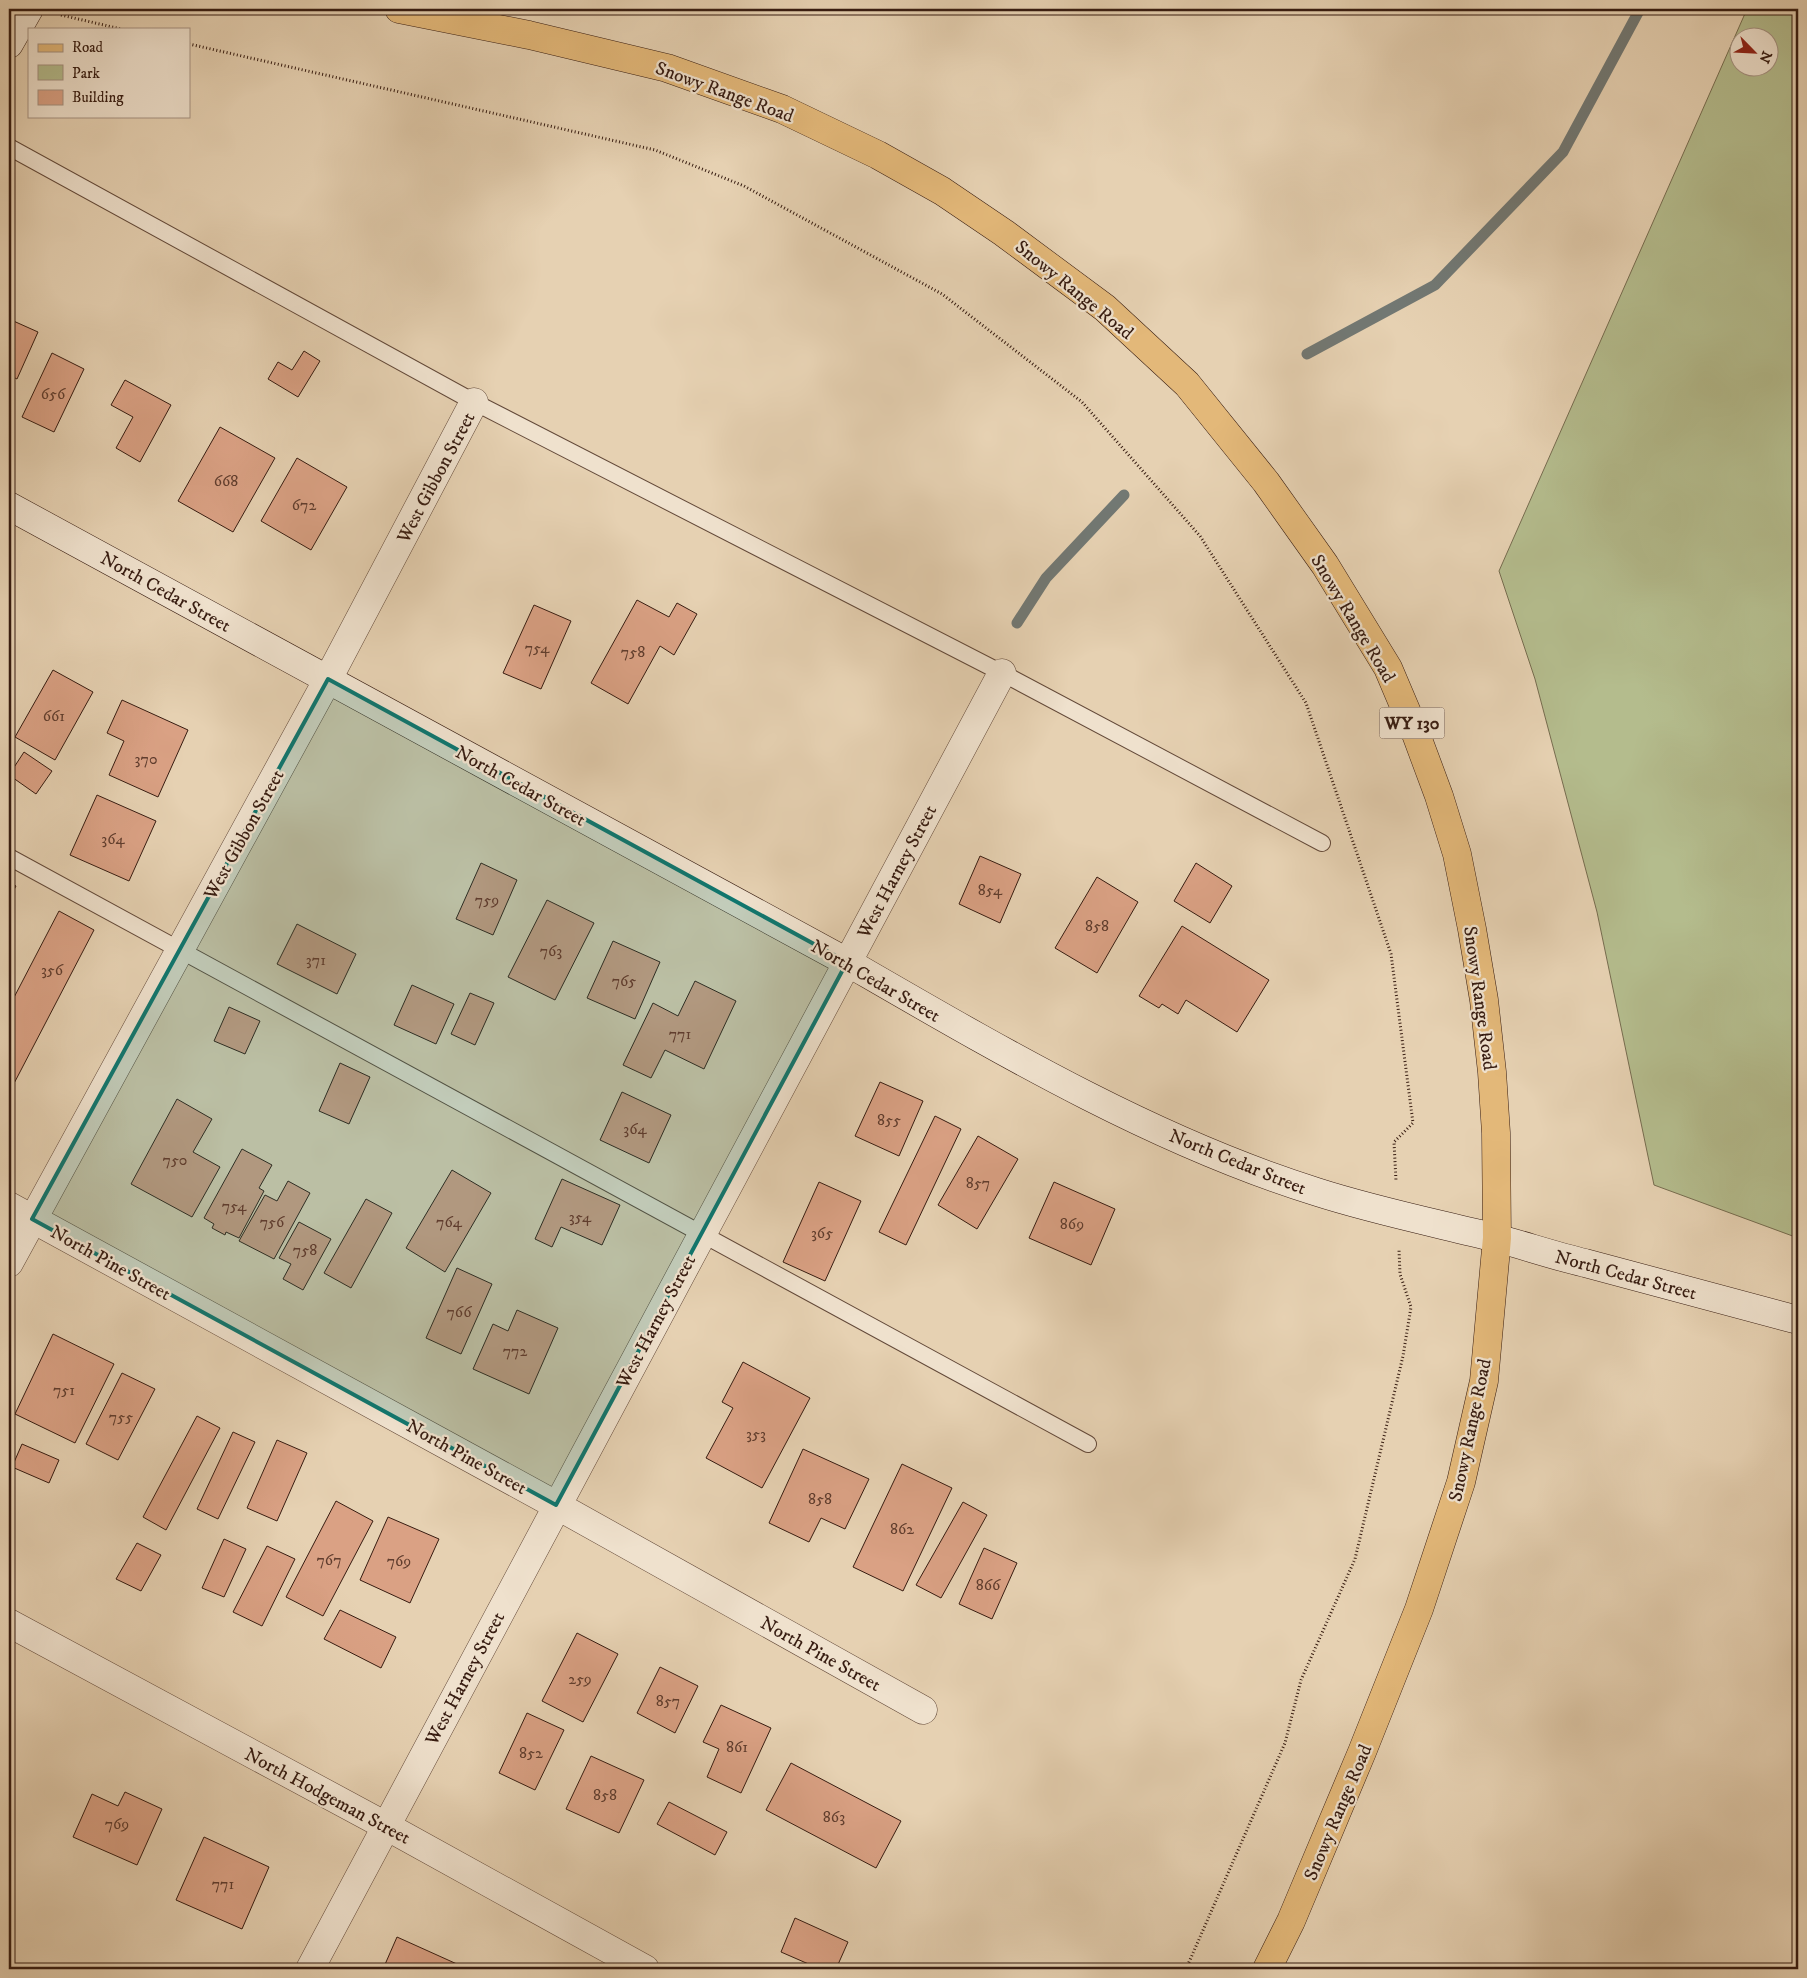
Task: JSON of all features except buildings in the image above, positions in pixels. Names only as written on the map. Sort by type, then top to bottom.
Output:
[{"type":"main road","name":"Snowy Range Road","points":[[399,9],[529,35],[667,68],[782,109],[878,155],[942,191],[1105,308],[1187,384],[1266,482],[1325,565],[1388,668],[1416,734],[1439,796],[1457,854],[1484,1000],[1496,1133],[1497,1238],[1484,1381],[1461,1482],[1419,1609],[1291,1921],[1267,1969]]},
{"type":"street","points":[[9,44],[29,9]]},
{"type":"street","name":"West Gibbon Street","points":[[9,1263],[328,679],[474,402]]},
{"type":"street","name":"North Cedar Street","points":[[9,506],[847,962],[971,1034],[1096,1100],[1164,1132],[1226,1159],[1316,1192],[1399,1215],[1497,1238],[1798,1320]]},
{"type":"street","name":"West Harney Street","points":[[310,1969],[556,1505],[1002,673]]},
{"type":"street","name":"North Pine Street","points":[[9,1206],[556,1505],[923,1710]]},
{"type":"street","name":"North Hodgeman Street","points":[[9,1623],[386,1826],[645,1969]]},
{"type":"lane","points":[[9,147],[474,402],[1002,673],[1322,843]]},
{"type":"lane","points":[[9,857],[1088,1444]]},
{"type":"path","points":[[59,15],[117,28]]},
{"type":"path","points":[[190,44],[655,150],[744,186],[942,294],[1082,402],[1200,536],[1306,703],[1391,954],[1412,1123],[1394,1142],[1399,1215],[1400,1274],[1410,1307],[1403,1356],[1355,1560],[1301,1680],[1286,1743],[1186,1969]]},
{"type":"highlighted area","points":[[328,679],[847,962],[556,1505],[32,1219]]},
{"type":"green space","points":[[1747,9],[1798,9],[1798,1238],[1654,1185],[1597,912],[1535,679],[1499,571],[1730,48],[1730,78],[1780,78],[1780,28],[1739,28]]},
{"type":"waterway","points":[[1307,354],[1435,285],[1563,152],[1640,9]]},
{"type":"waterway","points":[[1017,623],[1046,578],[1124,495]]}]
